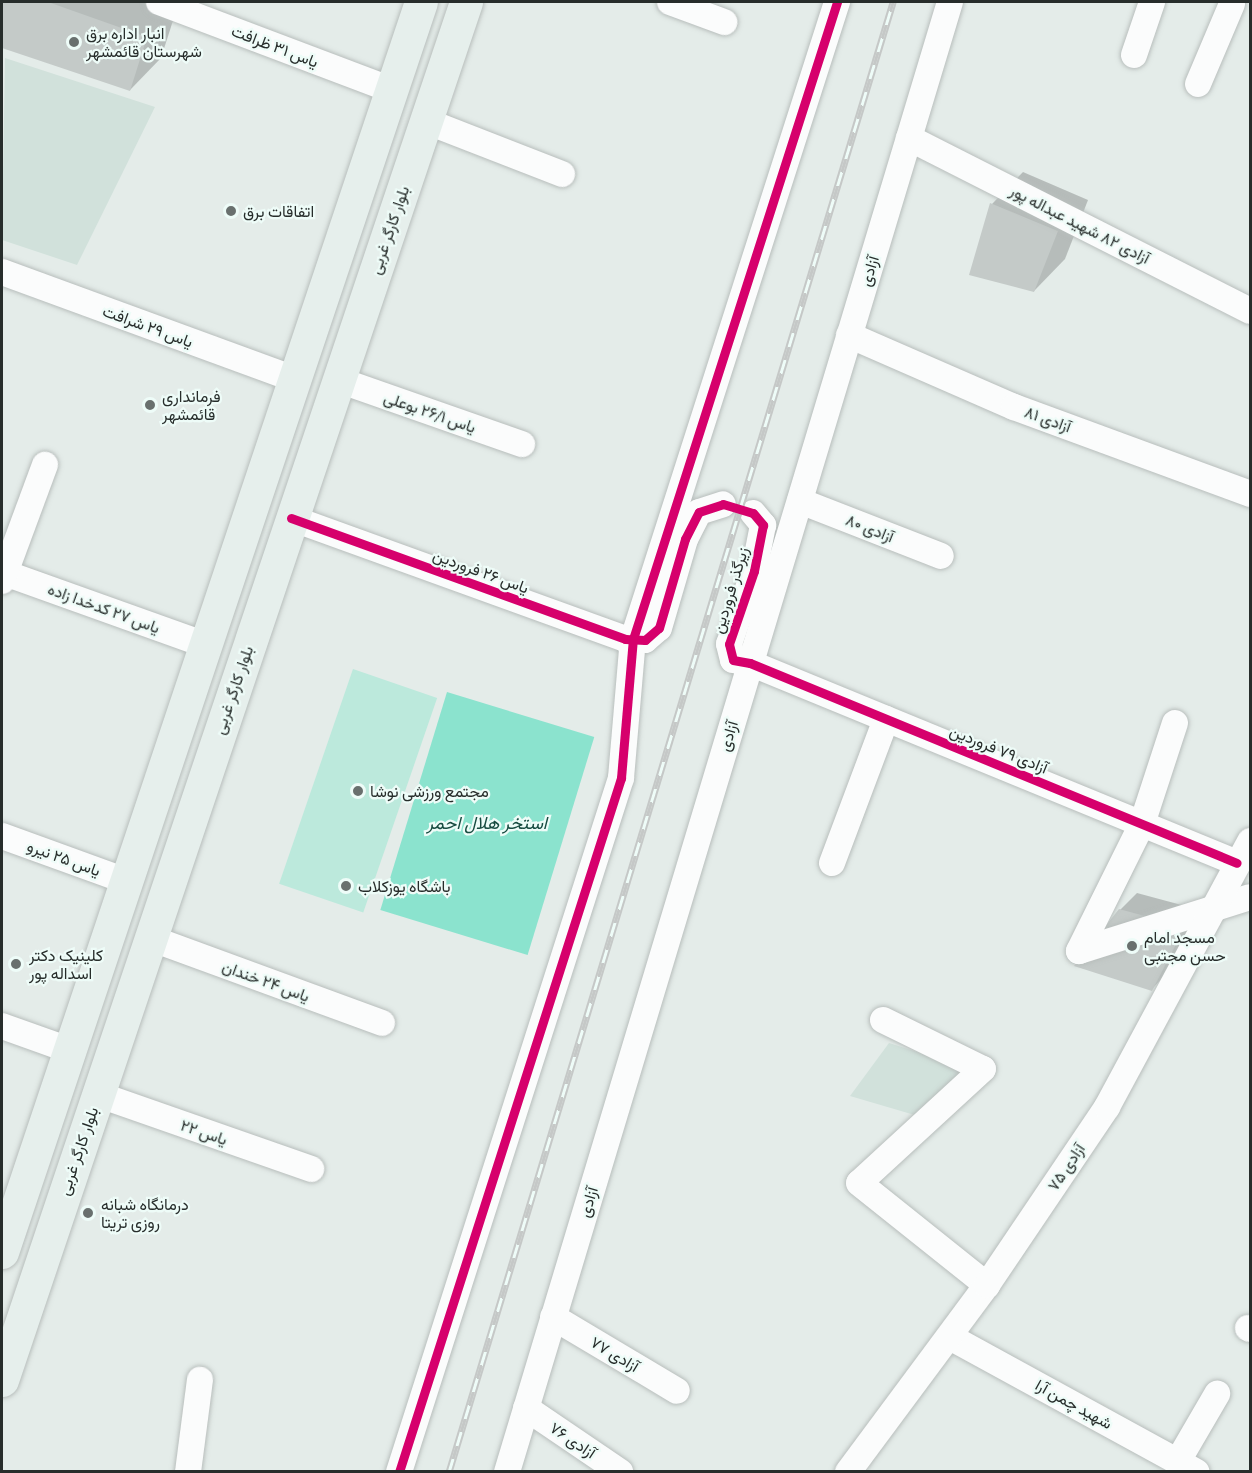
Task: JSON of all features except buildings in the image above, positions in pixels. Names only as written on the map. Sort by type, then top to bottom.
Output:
[{"type":"main road","points":[[2,1252],[421,2]]},
{"type":"main road","name":"بلوار کارگر غربی","points":[[2,1380],[466,2]]},
{"type":"street","name":"یاس ۳۱ ظرافت","points":[[159,2],[392,90]]},
{"type":"street","points":[[670,2],[724,22]]},
{"type":"street","points":[[399,1472],[621,778],[633,639],[837,2]]},
{"type":"street","name":"آزادی","points":[[507,1472],[950,2]]},
{"type":"street","points":[[1134,55],[1152,2]]},
{"type":"street","points":[[1198,84],[1236,6]]},
{"type":"street","points":[[426,121],[562,174]]},
{"type":"street","name":"آزادی ۸۲ شهید عبداله پور","points":[[909,138],[1251,311]]},
{"type":"street","name":"یاس ۲۹ شرافت","points":[[2,272],[295,379]]},
{"type":"street","name":"آزادی ۸۱","points":[[849,335],[1014,407],[1251,494]]},
{"type":"street","name":"یاس ۲۶/۱ بوعلی","points":[[339,380],[522,444]]},
{"type":"street","points":[[3,575],[45,465]]},
{"type":"street","name":"آزادی ۸۰","points":[[800,501],[941,556]]},
{"type":"street","points":[[633,639],[645,640],[659,628],[685,540],[699,512],[723,504]]},
{"type":"street","name":"زیرگذر فروردین","points":[[750,663],[733,660],[729,644],[754,571],[763,525],[753,513]]},
{"type":"street","name":"یاس ۲۶ فروردین","points":[[291,518],[633,639]]},
{"type":"street","name":"یاس ۲۷ کدخدا زاده","points":[[3,575],[206,645]]},
{"type":"street","name":"آزادی ۷۹ فروردین","points":[[750,663],[1237,863]]},
{"type":"street","points":[[832,863],[886,719]]},
{"type":"street","points":[[1175,723],[1142,824],[1078,951],[1251,897]]},
{"type":"street","name":"یاس ۲۵ نیرو","points":[[2,836],[126,881]]},
{"type":"street","name":"آزادی ۷۵","points":[[848,1472],[987,1285],[1107,1107],[1237,863],[1251,841]]},
{"type":"street","name":"یاس ۲۴ خندان","points":[[150,938],[382,1023]]},
{"type":"street","points":[[884,1020],[983,1069],[859,1183],[987,1285]]},
{"type":"street","points":[[2,1026],[69,1050]]},
{"type":"street","name":"یاس ۲۲","points":[[97,1094],[311,1169]]},
{"type":"street","name":"آزادی ۷۷","points":[[554,1317],[677,1391]]},
{"type":"street","name":"شهید چمن آرا","points":[[950,1337],[1188,1466]]},
{"type":"street","points":[[188,1472],[200,1380]]},
{"type":"street","points":[[1188,1466],[1217,1394]]},
{"type":"street","name":"آزادی ۷۶","points":[[526,1408],[620,1472]]},
{"type":"shaded area","points":[[5,58],[155,107],[77,265],[2,240]]},
{"type":"shaded area","name":"مجتمع ورزشی نوشا","points":[[353,669],[437,698],[363,913],[279,884]]},
{"type":"shaded area","points":[[889,1043],[970,1069],[918,1116],[850,1096]]},
{"type":"water","name":"استخر هلال احمر","points":[[447,692],[594,737],[528,955],[380,910]]},
{"type":"railway","points":[[449,1472],[893,2]]},
{"type":"cycle path","points":[[399,1472],[621,778],[633,639],[837,2]]},
{"type":"cycle path","points":[[291,518],[625,639],[645,640],[659,628],[685,539],[699,512],[723,504],[753,513],[763,525],[754,571],[729,644],[733,660],[750,663],[1237,863]]},
{"type":"place","name":"انبار اداره برق شهرستان قائمشهر","points":[[74,42]]},
{"type":"place","name":"اتفاقات برق","points":[[231,211]]},
{"type":"place","name":"فرمانداری قائمشهر","points":[[150,405]]},
{"type":"place","name":"مجتمع ورزشی نوشا","points":[[358,791]]},
{"type":"place","name":"باشگاه یوزکلاب","points":[[346,886]]},
{"type":"place","name":"مسجد امام حسن مجتبی","points":[[1132,946]]},
{"type":"place","name":"کلینیک دکتر اسداله پور","points":[[16,964]]},
{"type":"place","name":"درمانگاه شبانه روزی تریتا","points":[[88,1213]]}]
